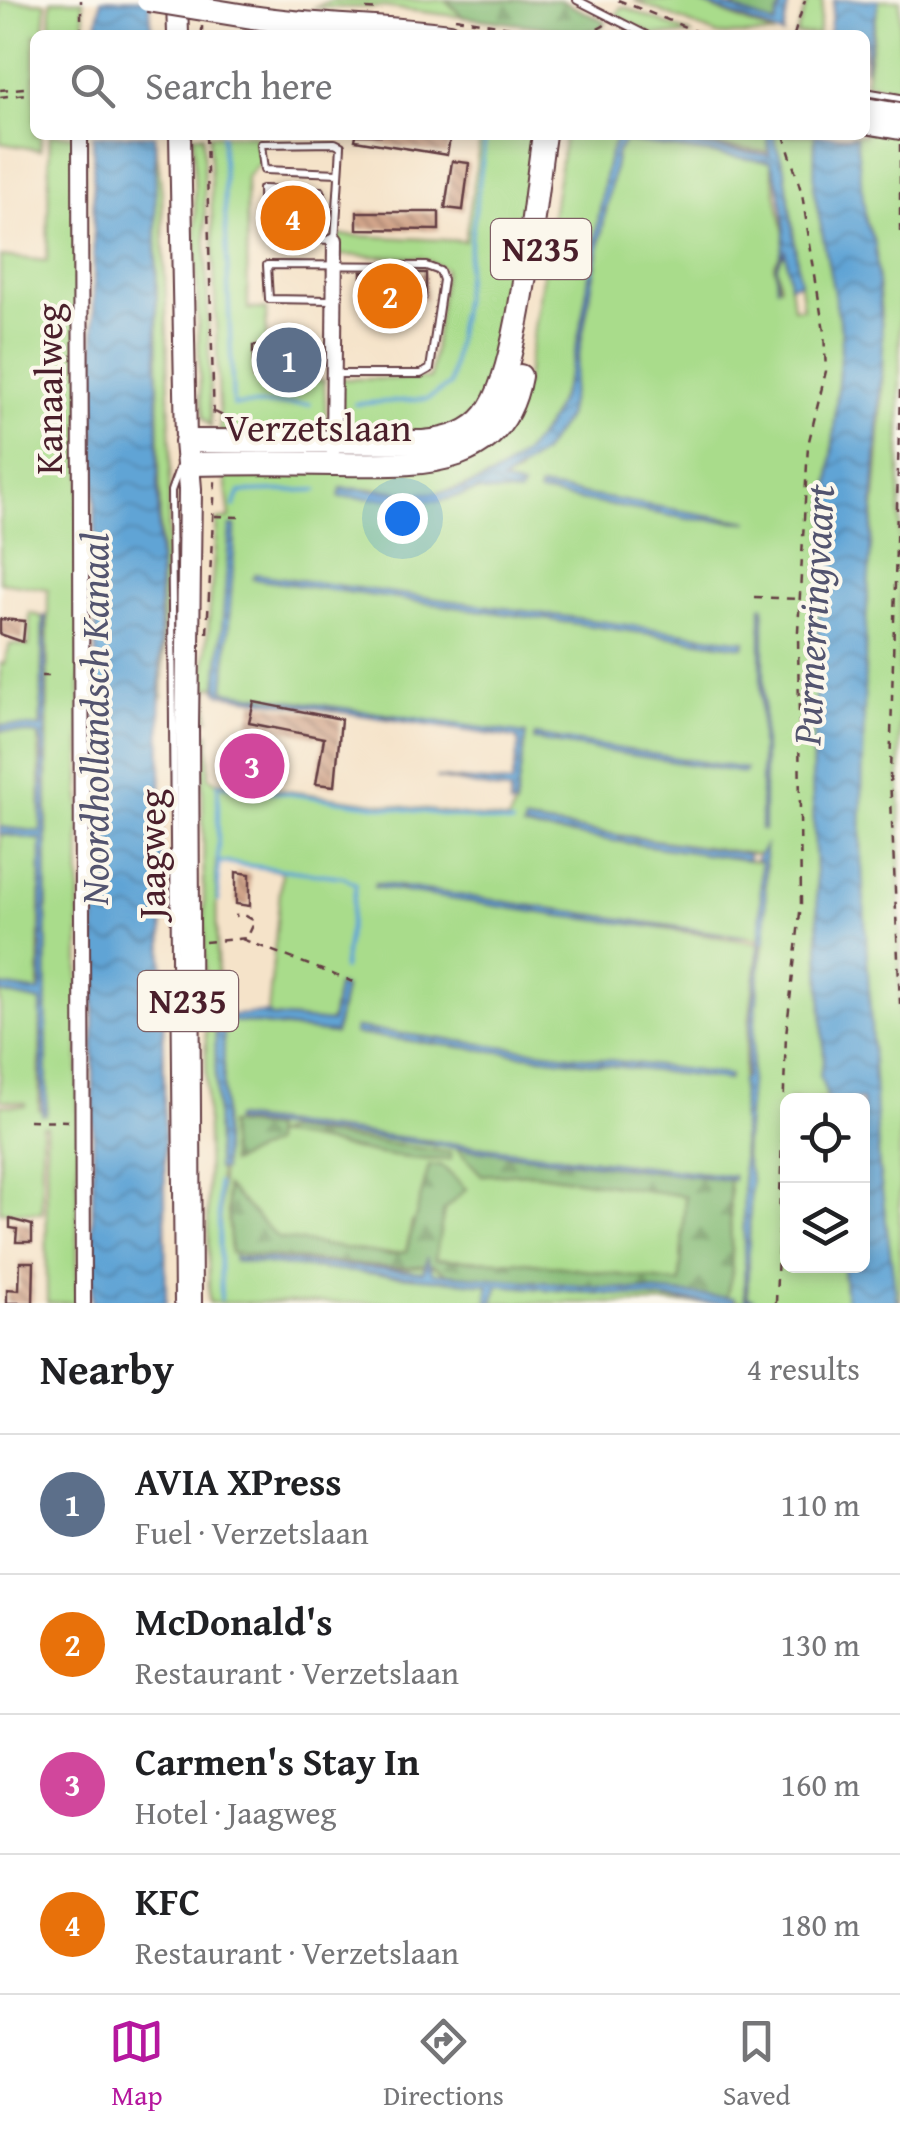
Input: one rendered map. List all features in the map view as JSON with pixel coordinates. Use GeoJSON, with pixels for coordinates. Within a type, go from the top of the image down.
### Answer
{"type":"FeatureCollection","features":[{"type":"Feature","properties":{"kind":"main road"},"geometry":{"type":"LineString","coordinates":[[148,0],[322,30]]}},
{"type":"Feature","properties":{"kind":"main road"},"geometry":{"type":"LineString","coordinates":[[178,0],[178,30]]}},
{"type":"Feature","properties":{"kind":"main road"},"geometry":{"type":"LineString","coordinates":[[343,30],[412,30]]}},
{"type":"Feature","properties":{"kind":"main road"},"geometry":{"type":"LineString","coordinates":[[870,97],[900,101]]}},
{"type":"Feature","properties":{"kind":"main road"},"geometry":{"type":"LineString","coordinates":[[870,109],[900,114]]}},
{"type":"Feature","properties":{"kind":"main road"},"geometry":{"type":"LineString","coordinates":[[870,124],[900,132]]}},
{"type":"Feature","properties":{"kind":"main road","name":"Jaagweg"},"geometry":{"type":"LineString","coordinates":[[180,140],[190,1303]]}},
{"type":"Feature","properties":{"kind":"main road","name":"Verzetslaan"},"geometry":{"type":"LineString","coordinates":[[333,453],[440,441],[475,426],[488,413],[504,385],[543,140]]}},
{"type":"Feature","properties":{"kind":"main road","name":"Verzetslaan"},"geometry":{"type":"LineString","coordinates":[[184,459],[215,452],[333,453],[438,462],[480,444],[500,424],[518,385],[557,140]]}},
{"type":"Feature","properties":{"kind":"street","name":"Kanaalweg"},"geometry":{"type":"LineString","coordinates":[[80,140],[83,1303]]}},
{"type":"Feature","properties":{"kind":"street","name":"Verzetslaan"},"geometry":{"type":"LineString","coordinates":[[328,240],[332,266],[333,453]]}},
{"type":"Feature","properties":{"kind":"lane"},"geometry":{"type":"LineString","coordinates":[[577,0],[636,30]]}},
{"type":"Feature","properties":{"kind":"lane"},"geometry":{"type":"LineString","coordinates":[[335,142],[342,150],[338,173],[264,170],[260,146],[335,142]]}},
{"type":"Feature","properties":{"kind":"lane","name":"Verzetslaan"},"geometry":{"type":"LineString","coordinates":[[328,240],[338,173]]}},
{"type":"Feature","properties":{"kind":"lane","name":"Verzetslaan"},"geometry":{"type":"LineString","coordinates":[[262,189],[321,191],[328,240],[263,238],[262,189]]}},
{"type":"Feature","properties":{"kind":"lane"},"geometry":{"type":"LineString","coordinates":[[332,300],[269,299],[267,265],[426,266],[440,271],[443,280],[430,369],[420,374],[332,374]]}},
{"type":"Feature","properties":{"kind":"lane","name":"Jaagweg"},"geometry":{"type":"LineString","coordinates":[[178,1303],[171,491],[184,459]]}},
{"type":"Feature","properties":{"kind":"path"},"geometry":{"type":"LineString","coordinates":[[81,0],[81,30]]}},
{"type":"Feature","properties":{"kind":"path"},"geometry":{"type":"LineString","coordinates":[[618,0],[693,30]]}},
{"type":"Feature","properties":{"kind":"path"},"geometry":{"type":"LineString","coordinates":[[796,30],[806,0]]}},
{"type":"Feature","properties":{"kind":"path"},"geometry":{"type":"LineString","coordinates":[[0,90],[30,87]]}},
{"type":"Feature","properties":{"kind":"path"},"geometry":{"type":"LineString","coordinates":[[0,98],[30,95]]}},
{"type":"Feature","properties":{"kind":"path"},"geometry":{"type":"LineString","coordinates":[[900,132],[900,232]]}},
{"type":"Feature","properties":{"kind":"path"},"geometry":{"type":"LineString","coordinates":[[206,140],[215,452],[206,640]]}},
{"type":"Feature","properties":{"kind":"path"},"geometry":{"type":"LineString","coordinates":[[776,1303],[786,1035],[802,904],[800,599],[808,444],[826,372],[802,194],[786,140]]}},
{"type":"Feature","properties":{"kind":"path"},"geometry":{"type":"LineString","coordinates":[[900,390],[890,776],[900,1004]]}},
{"type":"Feature","properties":{"kind":"path"},"geometry":{"type":"LineString","coordinates":[[214,516],[238,517]]}},
{"type":"Feature","properties":{"kind":"path"},"geometry":{"type":"LineString","coordinates":[[754,597],[800,599]]}},
{"type":"Feature","properties":{"kind":"path"},"geometry":{"type":"LineString","coordinates":[[41,676],[49,676]]}},
{"type":"Feature","properties":{"kind":"path"},"geometry":{"type":"LineString","coordinates":[[236,916],[244,915],[255,922],[254,930],[242,939]]}},
{"type":"Feature","properties":{"kind":"path"},"geometry":{"type":"LineString","coordinates":[[204,926],[204,942],[242,939],[354,982]]}},
{"type":"Feature","properties":{"kind":"path"},"geometry":{"type":"LineString","coordinates":[[29,1120],[82,1122]]}},
{"type":"Feature","properties":{"kind":"green space"},"geometry":{"type":"Polygon","coordinates":[[[0,0],[46,3],[44,30],[30,30],[30,140],[41,140],[40,150],[0,143],[0,0]]]}},
{"type":"Feature","properties":{"kind":"green space"},"geometry":{"type":"Polygon","coordinates":[[[51,0],[83,0],[85,30],[50,30],[51,0]]]}},
{"type":"Feature","properties":{"kind":"green space"},"geometry":{"type":"Polygon","coordinates":[[[332,0],[446,0],[463,17],[382,7],[313,8],[332,0]]]}},
{"type":"Feature","properties":{"kind":"green space"},"geometry":{"type":"Polygon","coordinates":[[[446,0],[560,0],[606,22],[599,29],[566,30],[463,17],[446,0]]]}},
{"type":"Feature","properties":{"kind":"green space"},"geometry":{"type":"Polygon","coordinates":[[[634,0],[694,0],[763,30],[705,30],[634,0]]]}},
{"type":"Feature","properties":{"kind":"green space"},"geometry":{"type":"Polygon","coordinates":[[[737,0],[783,0],[776,25],[727,8],[738,6],[737,0]]]}},
{"type":"Feature","properties":{"kind":"green space"},"geometry":{"type":"Polygon","coordinates":[[[808,0],[823,0],[819,30],[798,30],[808,0]]]}},
{"type":"Feature","properties":{"kind":"green space"},"geometry":{"type":"Polygon","coordinates":[[[879,0],[900,0],[900,89],[870,84],[870,53],[879,0]]]}},
{"type":"Feature","properties":{"kind":"green space"},"geometry":{"type":"Polygon","coordinates":[[[625,7],[681,30],[644,30],[616,15],[625,7]]]}},
{"type":"Feature","properties":{"kind":"green space"},"geometry":{"type":"Polygon","coordinates":[[[870,130],[900,134],[900,1303],[891,1271],[875,1131],[862,916],[865,629],[882,374],[877,273],[853,140],[870,140],[870,130]]]}},
{"type":"Feature","properties":{"kind":"green space"},"geometry":{"type":"Polygon","coordinates":[[[50,140],[84,140],[77,1303],[47,1303],[46,1126],[42,1126],[42,1213],[0,1211],[0,1105],[25,1103],[0,1100],[0,993],[41,1002],[39,1109],[46,1114],[48,589],[0,582],[0,256],[47,261],[50,140]]]}},
{"type":"Feature","properties":{"kind":"green space"},"geometry":{"type":"Polygon","coordinates":[[[155,140],[162,194],[171,449],[162,699],[155,140]]]}},
{"type":"Feature","properties":{"kind":"green space"},"geometry":{"type":"Polygon","coordinates":[[[193,140],[203,140],[211,427],[203,417],[193,140]]]}},
{"type":"Feature","properties":{"kind":"green space"},"geometry":{"type":"Polygon","coordinates":[[[209,140],[255,140],[261,161],[246,178],[248,309],[266,309],[267,388],[296,388],[297,381],[324,380],[326,416],[317,432],[220,433],[209,140]]]}},
{"type":"Feature","properties":{"kind":"green space"},"geometry":{"type":"Polygon","coordinates":[[[480,140],[538,140],[493,398],[450,432],[350,434],[341,421],[339,379],[430,379],[445,269],[423,258],[337,255],[338,235],[465,241],[480,140]]]}},
{"type":"Feature","properties":{"kind":"green space"},"geometry":{"type":"Polygon","coordinates":[[[564,140],[616,140],[607,167],[576,349],[549,421],[528,450],[502,471],[453,489],[421,493],[373,489],[346,495],[440,501],[477,491],[521,488],[501,482],[517,474],[567,417],[617,152],[625,141],[770,162],[784,234],[784,247],[774,266],[780,287],[776,265],[786,250],[793,308],[803,308],[785,170],[775,140],[815,140],[814,191],[842,334],[818,627],[812,781],[824,1059],[820,1075],[826,1093],[780,1093],[780,1273],[844,1273],[846,1303],[751,1303],[747,1299],[751,1180],[744,1154],[753,1000],[765,940],[766,863],[761,855],[526,822],[524,828],[761,862],[760,939],[376,883],[374,886],[759,943],[742,1080],[745,1303],[726,1298],[732,1272],[732,1176],[235,1118],[456,1148],[482,1175],[532,1173],[685,1196],[680,1284],[525,1262],[434,1259],[444,1210],[412,1222],[406,1252],[303,1246],[271,1233],[226,1187],[231,1253],[396,1268],[434,1265],[449,1275],[432,1273],[427,1267],[424,1272],[235,1261],[489,1284],[488,1303],[209,1303],[202,735],[209,733],[209,777],[215,781],[508,821],[515,806],[525,734],[224,691],[235,526],[217,687],[208,687],[209,719],[201,716],[217,520],[230,518],[224,470],[409,469],[525,385],[564,140]],[[254,579],[744,647],[745,642],[254,579]],[[216,861],[220,1229],[224,1020],[335,1034],[344,989],[337,986],[331,1022],[271,1017],[268,1013],[282,871],[216,861]],[[356,1028],[355,1034],[727,1080],[729,1076],[356,1028]],[[287,1130],[276,1135],[385,1155],[451,1159],[287,1130]]]}},
{"type":"Feature","properties":{"kind":"green space"},"geometry":{"type":"Polygon","coordinates":[[[667,140],[768,140],[770,152],[667,140]]]}},
{"type":"Feature","properties":{"kind":"green space"},"geometry":{"type":"Polygon","coordinates":[[[30,613],[43,617],[40,730],[0,725],[0,664],[4,664],[10,644],[29,646],[30,613]]]}},
{"type":"Feature","properties":{"kind":"green space"},"geometry":{"type":"Polygon","coordinates":[[[0,730],[39,735],[41,832],[0,827],[0,730]]]}},
{"type":"Feature","properties":{"kind":"green space"},"geometry":{"type":"Polygon","coordinates":[[[0,834],[41,840],[39,992],[0,986],[0,834]]]}},
{"type":"Feature","properties":{"kind":"green space"},"geometry":{"type":"Polygon","coordinates":[[[228,1124],[272,1128],[272,1144],[230,1163],[228,1124]]]}},
{"type":"Feature","properties":{"kind":"green space"},"geometry":{"type":"Polygon","coordinates":[[[287,1130],[451,1153],[451,1159],[385,1155],[275,1135],[287,1130]]]}},
{"type":"Feature","properties":{"kind":"green space"},"geometry":{"type":"Polygon","coordinates":[[[456,1148],[729,1180],[732,1272],[726,1298],[449,1275],[433,1265],[396,1268],[231,1253],[226,1186],[278,1238],[389,1255],[406,1252],[429,1166],[441,1165],[466,1189],[444,1210],[435,1259],[525,1262],[680,1283],[685,1196],[532,1173],[482,1175],[456,1148]]]}},
{"type":"Feature","properties":{"kind":"green space"},"geometry":{"type":"Polygon","coordinates":[[[498,1285],[714,1303],[493,1303],[498,1285]]]}},
{"type":"Feature","properties":{"kind":"water"},"geometry":{"type":"Polygon","coordinates":[[[101,0],[149,0],[152,30],[97,30],[101,0]]]}},
{"type":"Feature","properties":{"kind":"water"},"geometry":{"type":"Polygon","coordinates":[[[694,0],[712,0],[775,25],[783,0],[789,0],[784,30],[770,30],[694,0]]]}},
{"type":"Feature","properties":{"kind":"water"},"geometry":{"type":"Polygon","coordinates":[[[834,0],[879,0],[870,45],[870,30],[830,30],[834,0]]]}},
{"type":"Feature","properties":{"kind":"water"},"geometry":{"type":"Polygon","coordinates":[[[93,140],[155,140],[166,1303],[92,1303],[96,685],[93,140]]]}},
{"type":"Feature","properties":{"kind":"water"},"geometry":{"type":"Polygon","coordinates":[[[616,140],[662,140],[769,155],[768,140],[775,140],[785,170],[800,283],[790,285],[785,251],[778,262],[784,241],[784,217],[770,162],[625,141],[617,152],[567,417],[542,453],[502,482],[522,488],[519,494],[477,491],[440,501],[339,497],[341,488],[412,493],[455,490],[496,474],[527,451],[549,421],[576,348],[606,171],[616,140]]]}},
{"type":"Feature","properties":{"kind":"water"},"geometry":{"type":"Polygon","coordinates":[[[815,140],[856,140],[866,222],[875,243],[883,347],[866,625],[861,847],[879,1169],[897,1303],[846,1303],[844,1273],[870,1273],[870,1093],[826,1093],[820,1075],[824,1058],[812,781],[818,627],[842,334],[814,191],[815,140]]]}},
{"type":"Feature","properties":{"kind":"water"},"geometry":{"type":"Polygon","coordinates":[[[540,487],[749,522],[689,519],[538,493],[540,487]]]}},
{"type":"Feature","properties":{"kind":"water"},"geometry":{"type":"Polygon","coordinates":[[[230,526],[235,526],[235,541],[224,691],[526,734],[515,806],[510,806],[510,792],[436,778],[512,784],[519,743],[515,738],[221,694],[217,690],[230,526]]]}},
{"type":"Feature","properties":{"kind":"water"},"geometry":{"type":"Polygon","coordinates":[[[255,574],[745,641],[744,647],[253,579],[255,574]]]}},
{"type":"Feature","properties":{"kind":"water"},"geometry":{"type":"Polygon","coordinates":[[[764,606],[764,830],[761,830],[764,606]]]}},
{"type":"Feature","properties":{"kind":"water"},"geometry":{"type":"Polygon","coordinates":[[[46,616],[47,1096],[46,1114],[42,1115],[41,1002],[0,993],[0,986],[39,992],[41,986],[41,840],[0,834],[0,827],[41,832],[42,744],[39,735],[0,730],[0,725],[41,728],[46,616]]]}},
{"type":"Feature","properties":{"kind":"water"},"geometry":{"type":"Polygon","coordinates":[[[535,735],[746,769],[745,773],[534,740],[535,735]]]}},
{"type":"Feature","properties":{"kind":"water"},"geometry":{"type":"Polygon","coordinates":[[[525,822],[748,854],[748,860],[523,828],[525,822]]]}},
{"type":"Feature","properties":{"kind":"water"},"geometry":{"type":"Polygon","coordinates":[[[765,846],[766,940],[762,944],[744,1154],[751,1180],[747,1298],[752,1299],[745,1303],[741,1080],[745,1077],[760,939],[761,863],[756,859],[765,846]]]}},
{"type":"Feature","properties":{"kind":"water"},"geometry":{"type":"Polygon","coordinates":[[[375,883],[746,937],[560,916],[374,887],[375,883]]]}},
{"type":"Feature","properties":{"kind":"water"},"geometry":{"type":"Polygon","coordinates":[[[337,986],[344,988],[335,1034],[224,1020],[223,1170],[217,1169],[215,1016],[268,1013],[272,1017],[331,1022],[337,986]]]}},
{"type":"Feature","properties":{"kind":"water"},"geometry":{"type":"Polygon","coordinates":[[[355,1028],[729,1075],[728,1080],[354,1034],[355,1028]]]}},
{"type":"Feature","properties":{"kind":"water"},"geometry":{"type":"Polygon","coordinates":[[[234,1118],[733,1176],[733,1180],[233,1122],[234,1118]]]}},
{"type":"Feature","properties":{"kind":"water"},"geometry":{"type":"Polygon","coordinates":[[[234,1257],[423,1272],[427,1259],[433,1273],[734,1298],[734,1303],[498,1285],[493,1303],[488,1303],[488,1284],[234,1261],[234,1257]]]}},
{"type":"Feature","properties":{"kind":"building"},"geometry":{"type":"Polygon","coordinates":[[[355,140],[450,140],[447,155],[355,140]]]}},
{"type":"Feature","properties":{"kind":"building"},"geometry":{"type":"Polygon","coordinates":[[[452,161],[469,163],[463,210],[445,208],[452,161]]]}},
{"type":"Feature","properties":{"kind":"building"},"geometry":{"type":"Polygon","coordinates":[[[269,196],[312,198],[312,222],[270,222],[269,196]]]}},
{"type":"Feature","properties":{"kind":"building"},"geometry":{"type":"Polygon","coordinates":[[[357,212],[439,212],[439,230],[357,229],[357,212]]]}},
{"type":"Feature","properties":{"kind":"building"},"geometry":{"type":"Polygon","coordinates":[[[361,272],[426,273],[426,299],[361,299],[361,272]]]}},
{"type":"Feature","properties":{"kind":"building"},"geometry":{"type":"Polygon","coordinates":[[[253,346],[297,346],[297,378],[253,378],[253,346]]]}},
{"type":"Feature","properties":{"kind":"building"},"geometry":{"type":"Polygon","coordinates":[[[0,619],[25,621],[23,642],[0,634],[0,619]]]}},
{"type":"Feature","properties":{"kind":"building"},"geometry":{"type":"Polygon","coordinates":[[[254,702],[341,719],[335,786],[316,784],[324,738],[249,723],[254,702]]]}},
{"type":"Feature","properties":{"kind":"building"},"geometry":{"type":"Polygon","coordinates":[[[245,747],[280,752],[278,763],[259,760],[257,776],[241,774],[245,747]]]}},
{"type":"Feature","properties":{"kind":"building"},"geometry":{"type":"Polygon","coordinates":[[[236,872],[250,874],[250,906],[236,904],[236,872]]]}},
{"type":"Feature","properties":{"kind":"building"},"geometry":{"type":"Polygon","coordinates":[[[10,1219],[32,1225],[32,1242],[16,1242],[17,1229],[10,1228],[10,1219]]]}},
{"type":"Feature","properties":{"kind":"building"},"geometry":{"type":"Polygon","coordinates":[[[20,1262],[34,1262],[33,1303],[7,1303],[7,1289],[19,1290],[20,1262]]]}},
{"type":"Feature","properties":{"kind":"waterway"},"geometry":{"type":"LineString","coordinates":[[222,140],[233,405],[310,404]]}},
{"type":"Feature","properties":{"kind":"waterway"},"geometry":{"type":"LineString","coordinates":[[355,404],[427,399],[450,385],[485,140]]}},
{"type":"Feature","properties":{"kind":"waterway"},"geometry":{"type":"LineString","coordinates":[[234,506],[240,492],[317,490]]}},
{"type":"Feature","properties":{"kind":"waterway"},"geometry":{"type":"LineString","coordinates":[[218,901],[218,784],[512,824]]}},
{"type":"Feature","properties":{"kind":"waterway"},"geometry":{"type":"LineString","coordinates":[[219,862],[344,877],[356,884],[343,969]]}},
{"type":"Feature","properties":{"kind":"waterway"},"geometry":{"type":"LineString","coordinates":[[218,1183],[221,1299]]}},
{"type":"Feature","properties":{"kind":"place","name":"KFC"},"geometry":{"type":"Point","coordinates":[293,218]}},
{"type":"Feature","properties":{"kind":"place","name":"McDonald's"},"geometry":{"type":"Point","coordinates":[390,296]}},
{"type":"Feature","properties":{"kind":"place","name":"AVIA XPress"},"geometry":{"type":"Point","coordinates":[289,360]}},
{"type":"Feature","properties":{"kind":"place","name":"Carmen's Stay In"},"geometry":{"type":"Point","coordinates":[252,766]}},
{"type":"Feature","properties":{"kind":"water label","name":"Purmerringvaart"},"geometry":{"type":"Point","coordinates":[813,615]}},
{"type":"Feature","properties":{"kind":"water label","name":"Noordhollandsch Kanaal"},"geometry":{"type":"Point","coordinates":[94,719]}}]}
